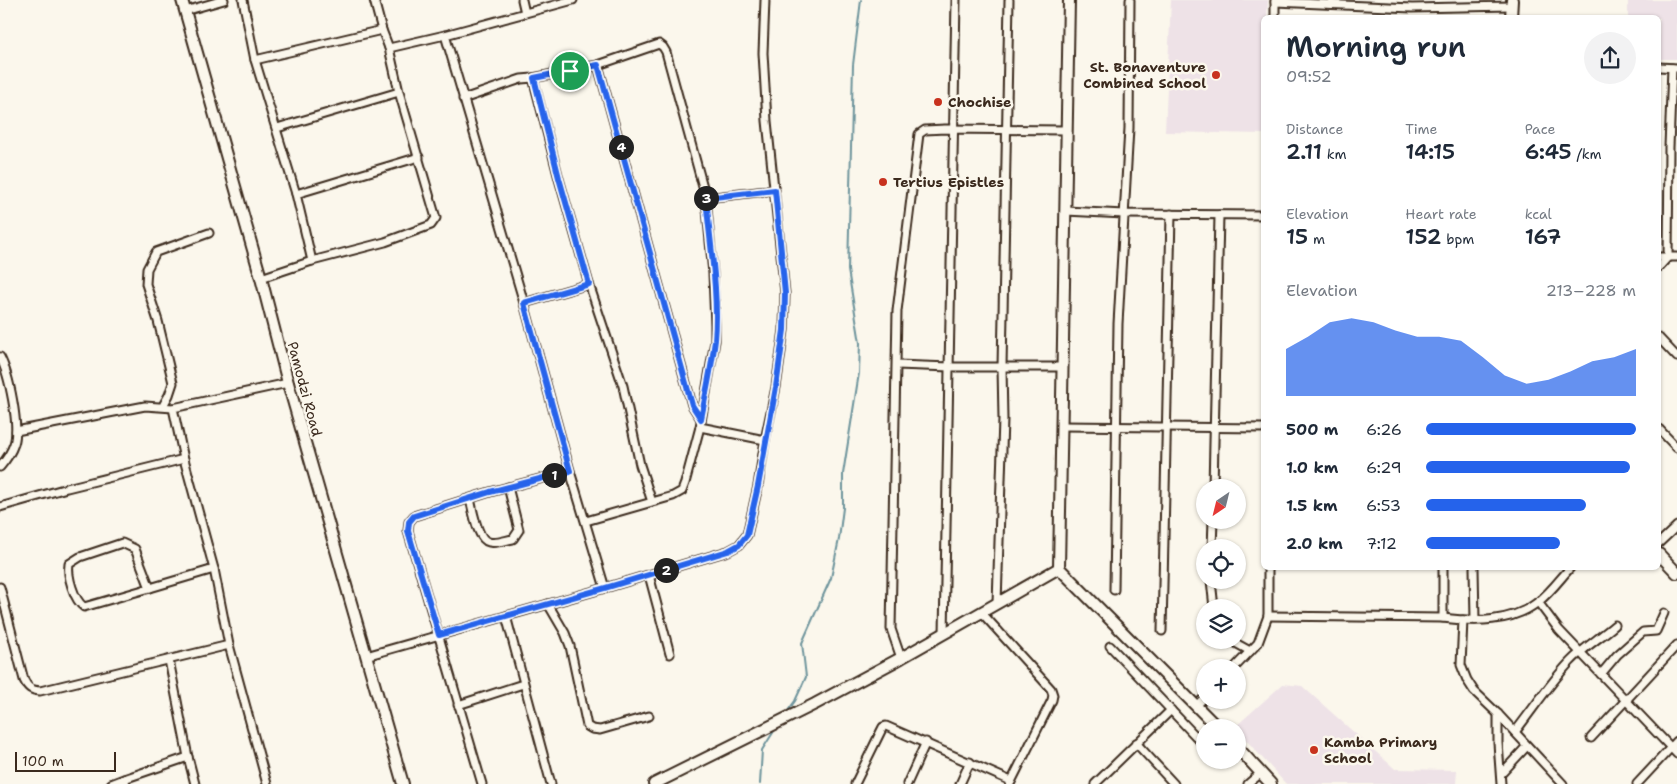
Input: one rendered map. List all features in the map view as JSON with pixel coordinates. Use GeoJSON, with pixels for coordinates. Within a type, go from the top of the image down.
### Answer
{"type":"FeatureCollection","features":[{"type":"Feature","properties":{"kind":"street","name":"Pamodzi Road"},"geometry":{"type":"LineString","coordinates":[[182,0],[261,278],[288,383],[403,784]]}},
{"type":"Feature","properties":{"kind":"street"},"geometry":{"type":"LineString","coordinates":[[185,11],[224,0]]}},
{"type":"Feature","properties":{"kind":"street"},"geometry":{"type":"LineString","coordinates":[[242,0],[255,60],[296,194],[312,261]]}},
{"type":"Feature","properties":{"kind":"street"},"geometry":{"type":"LineString","coordinates":[[261,278],[312,261],[385,242],[431,225],[436,218],[374,0]]}},
{"type":"Feature","properties":{"kind":"street"},"geometry":{"type":"LineString","coordinates":[[522,0],[525,13]]}},
{"type":"Feature","properties":{"kind":"street"},"geometry":{"type":"LineString","coordinates":[[389,48],[445,35],[573,0]]}},
{"type":"Feature","properties":{"kind":"street"},"geometry":{"type":"LineString","coordinates":[[366,656],[728,551],[739,545],[747,535],[776,387],[784,330],[785,293],[767,121],[763,53],[765,0]]}},
{"type":"Feature","properties":{"kind":"street"},"geometry":{"type":"LineString","coordinates":[[944,634],[950,367],[952,129],[956,0]]}},
{"type":"Feature","properties":{"kind":"street"},"geometry":{"type":"LineString","coordinates":[[997,603],[1003,419],[1002,368],[1009,0]]}},
{"type":"Feature","properties":{"kind":"street"},"geometry":{"type":"LineString","coordinates":[[1069,0],[1059,568],[1196,704]]}},
{"type":"Feature","properties":{"kind":"street"},"geometry":{"type":"LineString","coordinates":[[1114,590],[1118,324],[1129,128],[1130,0]]}},
{"type":"Feature","properties":{"kind":"street"},"geometry":{"type":"LineString","coordinates":[[1275,15],[1275,1],[1412,8],[1512,3]]}},
{"type":"Feature","properties":{"kind":"street"},"geometry":{"type":"LineString","coordinates":[[255,60],[382,30]]}},
{"type":"Feature","properties":{"kind":"street"},"geometry":{"type":"LineString","coordinates":[[445,35],[605,588]]}},
{"type":"Feature","properties":{"kind":"street"},"geometry":{"type":"LineString","coordinates":[[464,99],[521,79],[598,65],[658,44],[666,52],[706,198],[713,274],[715,340],[701,423],[682,491],[673,496],[586,521]]}},
{"type":"Feature","properties":{"kind":"street"},"geometry":{"type":"LineString","coordinates":[[598,65],[692,405],[701,423],[765,440]]}},
{"type":"Feature","properties":{"kind":"street"},"geometry":{"type":"LineString","coordinates":[[1661,67],[1674,68],[1669,147],[1668,257],[1661,265]]}},
{"type":"Feature","properties":{"kind":"street"},"geometry":{"type":"LineString","coordinates":[[534,78],[559,178],[589,284],[622,386],[640,465],[652,502]]}},
{"type":"Feature","properties":{"kind":"street"},"geometry":{"type":"LineString","coordinates":[[277,128],[399,92]]}},
{"type":"Feature","properties":{"kind":"street"},"geometry":{"type":"LineString","coordinates":[[901,658],[891,628],[897,311],[919,134],[925,130],[952,129],[1068,130]]}},
{"type":"Feature","properties":{"kind":"street"},"geometry":{"type":"LineString","coordinates":[[296,194],[419,157]]}},
{"type":"Feature","properties":{"kind":"street"},"geometry":{"type":"LineString","coordinates":[[706,198],[775,190]]}},
{"type":"Feature","properties":{"kind":"street"},"geometry":{"type":"LineString","coordinates":[[1066,211],[1124,214],[1261,214]]}},
{"type":"Feature","properties":{"kind":"street"},"geometry":{"type":"LineString","coordinates":[[1162,631],[1171,214]]}},
{"type":"Feature","properties":{"kind":"street"},"geometry":{"type":"LineString","coordinates":[[1213,479],[1220,215]]}},
{"type":"Feature","properties":{"kind":"street"},"geometry":{"type":"LineString","coordinates":[[164,404],[173,383],[158,320],[146,284],[147,269],[156,252],[209,233]]}},
{"type":"Feature","properties":{"kind":"street"},"geometry":{"type":"LineString","coordinates":[[1661,256],[1677,257]]}},
{"type":"Feature","properties":{"kind":"street"},"geometry":{"type":"LineString","coordinates":[[524,303],[589,284]]}},
{"type":"Feature","properties":{"kind":"street"},"geometry":{"type":"LineString","coordinates":[[1661,340],[1677,357]]}},
{"type":"Feature","properties":{"kind":"street"},"geometry":{"type":"LineString","coordinates":[[0,357],[11,391],[16,431],[15,443],[10,454],[1,465]]}},
{"type":"Feature","properties":{"kind":"street"},"geometry":{"type":"LineString","coordinates":[[897,365],[1002,368],[1062,367]]}},
{"type":"Feature","properties":{"kind":"street"},"geometry":{"type":"LineString","coordinates":[[16,431],[145,406],[173,408],[288,383]]}},
{"type":"Feature","properties":{"kind":"street"},"geometry":{"type":"LineString","coordinates":[[173,408],[184,459],[214,569],[229,645],[267,784]]}},
{"type":"Feature","properties":{"kind":"street"},"geometry":{"type":"LineString","coordinates":[[1062,426],[1261,428]]}},
{"type":"Feature","properties":{"kind":"street"},"geometry":{"type":"LineString","coordinates":[[1661,431],[1677,448]]}},
{"type":"Feature","properties":{"kind":"street"},"geometry":{"type":"LineString","coordinates":[[0,507],[184,459]]}},
{"type":"Feature","properties":{"kind":"street"},"geometry":{"type":"LineString","coordinates":[[482,784],[408,531],[409,522],[414,516],[508,487],[570,471]]}},
{"type":"Feature","properties":{"kind":"street"},"geometry":{"type":"LineString","coordinates":[[470,499],[479,533],[484,540],[492,543],[513,538],[519,530],[508,487]]}},
{"type":"Feature","properties":{"kind":"street"},"geometry":{"type":"LineString","coordinates":[[1661,541],[1677,526]]}},
{"type":"Feature","properties":{"kind":"street"},"geometry":{"type":"LineString","coordinates":[[150,588],[135,549],[122,543],[80,557],[69,564],[68,572],[78,602],[84,606],[150,588],[214,569]]}},
{"type":"Feature","properties":{"kind":"street"},"geometry":{"type":"LineString","coordinates":[[1661,556],[1677,572]]}},
{"type":"Feature","properties":{"kind":"street"},"geometry":{"type":"LineString","coordinates":[[654,784],[901,658],[1059,568]]}},
{"type":"Feature","properties":{"kind":"street"},"geometry":{"type":"LineString","coordinates":[[1243,659],[1258,643],[1268,616],[1268,570]]}},
{"type":"Feature","properties":{"kind":"street"},"geometry":{"type":"LineString","coordinates":[[1443,570],[1443,618]]}},
{"type":"Feature","properties":{"kind":"street"},"geometry":{"type":"LineString","coordinates":[[1474,570],[1475,620]]}},
{"type":"Feature","properties":{"kind":"street"},"geometry":{"type":"LineString","coordinates":[[1268,616],[1475,620],[1516,614],[1538,602],[1568,570]]}},
{"type":"Feature","properties":{"kind":"street"},"geometry":{"type":"LineString","coordinates":[[649,575],[670,654]]}},
{"type":"Feature","properties":{"kind":"street"},"geometry":{"type":"LineString","coordinates":[[0,587],[24,680],[27,687],[33,690],[40,691],[229,645]]}},
{"type":"Feature","properties":{"kind":"street"},"geometry":{"type":"LineString","coordinates":[[1538,602],[1559,630],[1677,754]]}},
{"type":"Feature","properties":{"kind":"street"},"geometry":{"type":"LineString","coordinates":[[548,604],[565,633],[570,646],[587,726],[592,730],[600,730],[649,716]]}},
{"type":"Feature","properties":{"kind":"street"},"geometry":{"type":"LineString","coordinates":[[855,784],[883,726],[926,742],[1010,782],[1053,695],[1051,689],[1041,677],[981,612]]}},
{"type":"Feature","properties":{"kind":"street"},"geometry":{"type":"LineString","coordinates":[[1601,674],[1617,655],[1643,632],[1656,631],[1664,613]]}},
{"type":"Feature","properties":{"kind":"street"},"geometry":{"type":"LineString","coordinates":[[506,616],[551,784]]}},
{"type":"Feature","properties":{"kind":"street"},"geometry":{"type":"LineString","coordinates":[[1463,620],[1461,665],[1467,680],[1474,691],[1563,784]]}},
{"type":"Feature","properties":{"kind":"street"},"geometry":{"type":"LineString","coordinates":[[1515,732],[1569,663],[1615,625]]}},
{"type":"Feature","properties":{"kind":"street"},"geometry":{"type":"LineString","coordinates":[[1591,738],[1677,645]]}},
{"type":"Feature","properties":{"kind":"street"},"geometry":{"type":"LineString","coordinates":[[1110,646],[1196,736]]}},
{"type":"Feature","properties":{"kind":"street"},"geometry":{"type":"LineString","coordinates":[[1245,649],[1250,652]]}},
{"type":"Feature","properties":{"kind":"street"},"geometry":{"type":"LineString","coordinates":[[169,660],[188,757],[196,784]]}},
{"type":"Feature","properties":{"kind":"street"},"geometry":{"type":"LineString","coordinates":[[458,705],[523,684]]}},
{"type":"Feature","properties":{"kind":"street"},"geometry":{"type":"LineString","coordinates":[[1201,709],[1210,719]]}},
{"type":"Feature","properties":{"kind":"street"},"geometry":{"type":"LineString","coordinates":[[1099,783],[1136,743],[1171,710]]}},
{"type":"Feature","properties":{"kind":"street"},"geometry":{"type":"LineString","coordinates":[[1498,714],[1501,784]]}},
{"type":"Feature","properties":{"kind":"street"},"geometry":{"type":"LineString","coordinates":[[907,784],[926,742]]}},
{"type":"Feature","properties":{"kind":"street"},"geometry":{"type":"LineString","coordinates":[[1637,784],[1670,747],[1677,742]]}},
{"type":"Feature","properties":{"kind":"street"},"geometry":{"type":"LineString","coordinates":[[1136,743],[1174,784]]}},
{"type":"Feature","properties":{"kind":"street"},"geometry":{"type":"LineString","coordinates":[[1501,774],[1527,746]]}},
{"type":"Feature","properties":{"kind":"street"},"geometry":{"type":"LineString","coordinates":[[111,784],[125,782],[188,757]]}},
{"type":"Feature","properties":{"kind":"street"},"geometry":{"type":"LineString","coordinates":[[1246,757],[1271,784]]}},
{"type":"Feature","properties":{"kind":"street"},"geometry":{"type":"LineString","coordinates":[[960,784],[970,762]]}},
{"type":"Feature","properties":{"kind":"street"},"geometry":{"type":"LineString","coordinates":[[1248,784],[1261,773]]}},
{"type":"Feature","properties":{"kind":"shaded area","name":"St. Bonaventure Combined School"},"geometry":{"type":"Polygon","coordinates":[[[1171,0],[1268,0],[1267,15],[1261,15],[1261,134],[1165,132],[1171,0]]]}},
{"type":"Feature","properties":{"kind":"shaded area"},"geometry":{"type":"Polygon","coordinates":[[[1628,0],[1677,0],[1677,59],[1661,59],[1661,15],[1628,15],[1628,0]]]}},
{"type":"Feature","properties":{"kind":"shaded area","name":"Kamba Primary School"},"geometry":{"type":"Polygon","coordinates":[[[1283,684],[1302,686],[1395,769],[1457,770],[1456,784],[1286,784],[1246,740],[1246,719],[1244,719],[1283,684]]]}},
{"type":"Feature","properties":{"kind":"waterway"},"geometry":{"type":"LineString","coordinates":[[787,712],[795,701],[806,677],[802,643],[831,578],[839,539],[843,508],[843,474],[859,373],[860,343],[848,270],[853,65],[861,0]]}},
{"type":"Feature","properties":{"kind":"waterway"},"geometry":{"type":"LineString","coordinates":[[760,784],[762,750],[776,728]]}},
{"type":"Feature","properties":{"kind":"place","name":"St. Bonaventure Combined School"},"geometry":{"type":"Point","coordinates":[1216,75]}},
{"type":"Feature","properties":{"kind":"place","name":"Chochise"},"geometry":{"type":"Point","coordinates":[938,102]}},
{"type":"Feature","properties":{"kind":"place","name":"Tertius Epistles"},"geometry":{"type":"Point","coordinates":[883,182]}},
{"type":"Feature","properties":{"kind":"place","name":"Kamba Primary School"},"geometry":{"type":"Point","coordinates":[1314,750]}},
{"type":"Feature","properties":{"kind":"route"},"geometry":{"type":"LineString","coordinates":[[598,65],[692,405],[701,419],[715,340],[713,274],[706,198],[775,190],[785,293],[784,330],[776,387],[747,535],[739,545],[728,551],[439,635],[408,531],[409,522],[414,516],[490,492],[570,471],[524,303],[589,284],[559,178],[534,78],[570,71],[598,65]]}}]}
